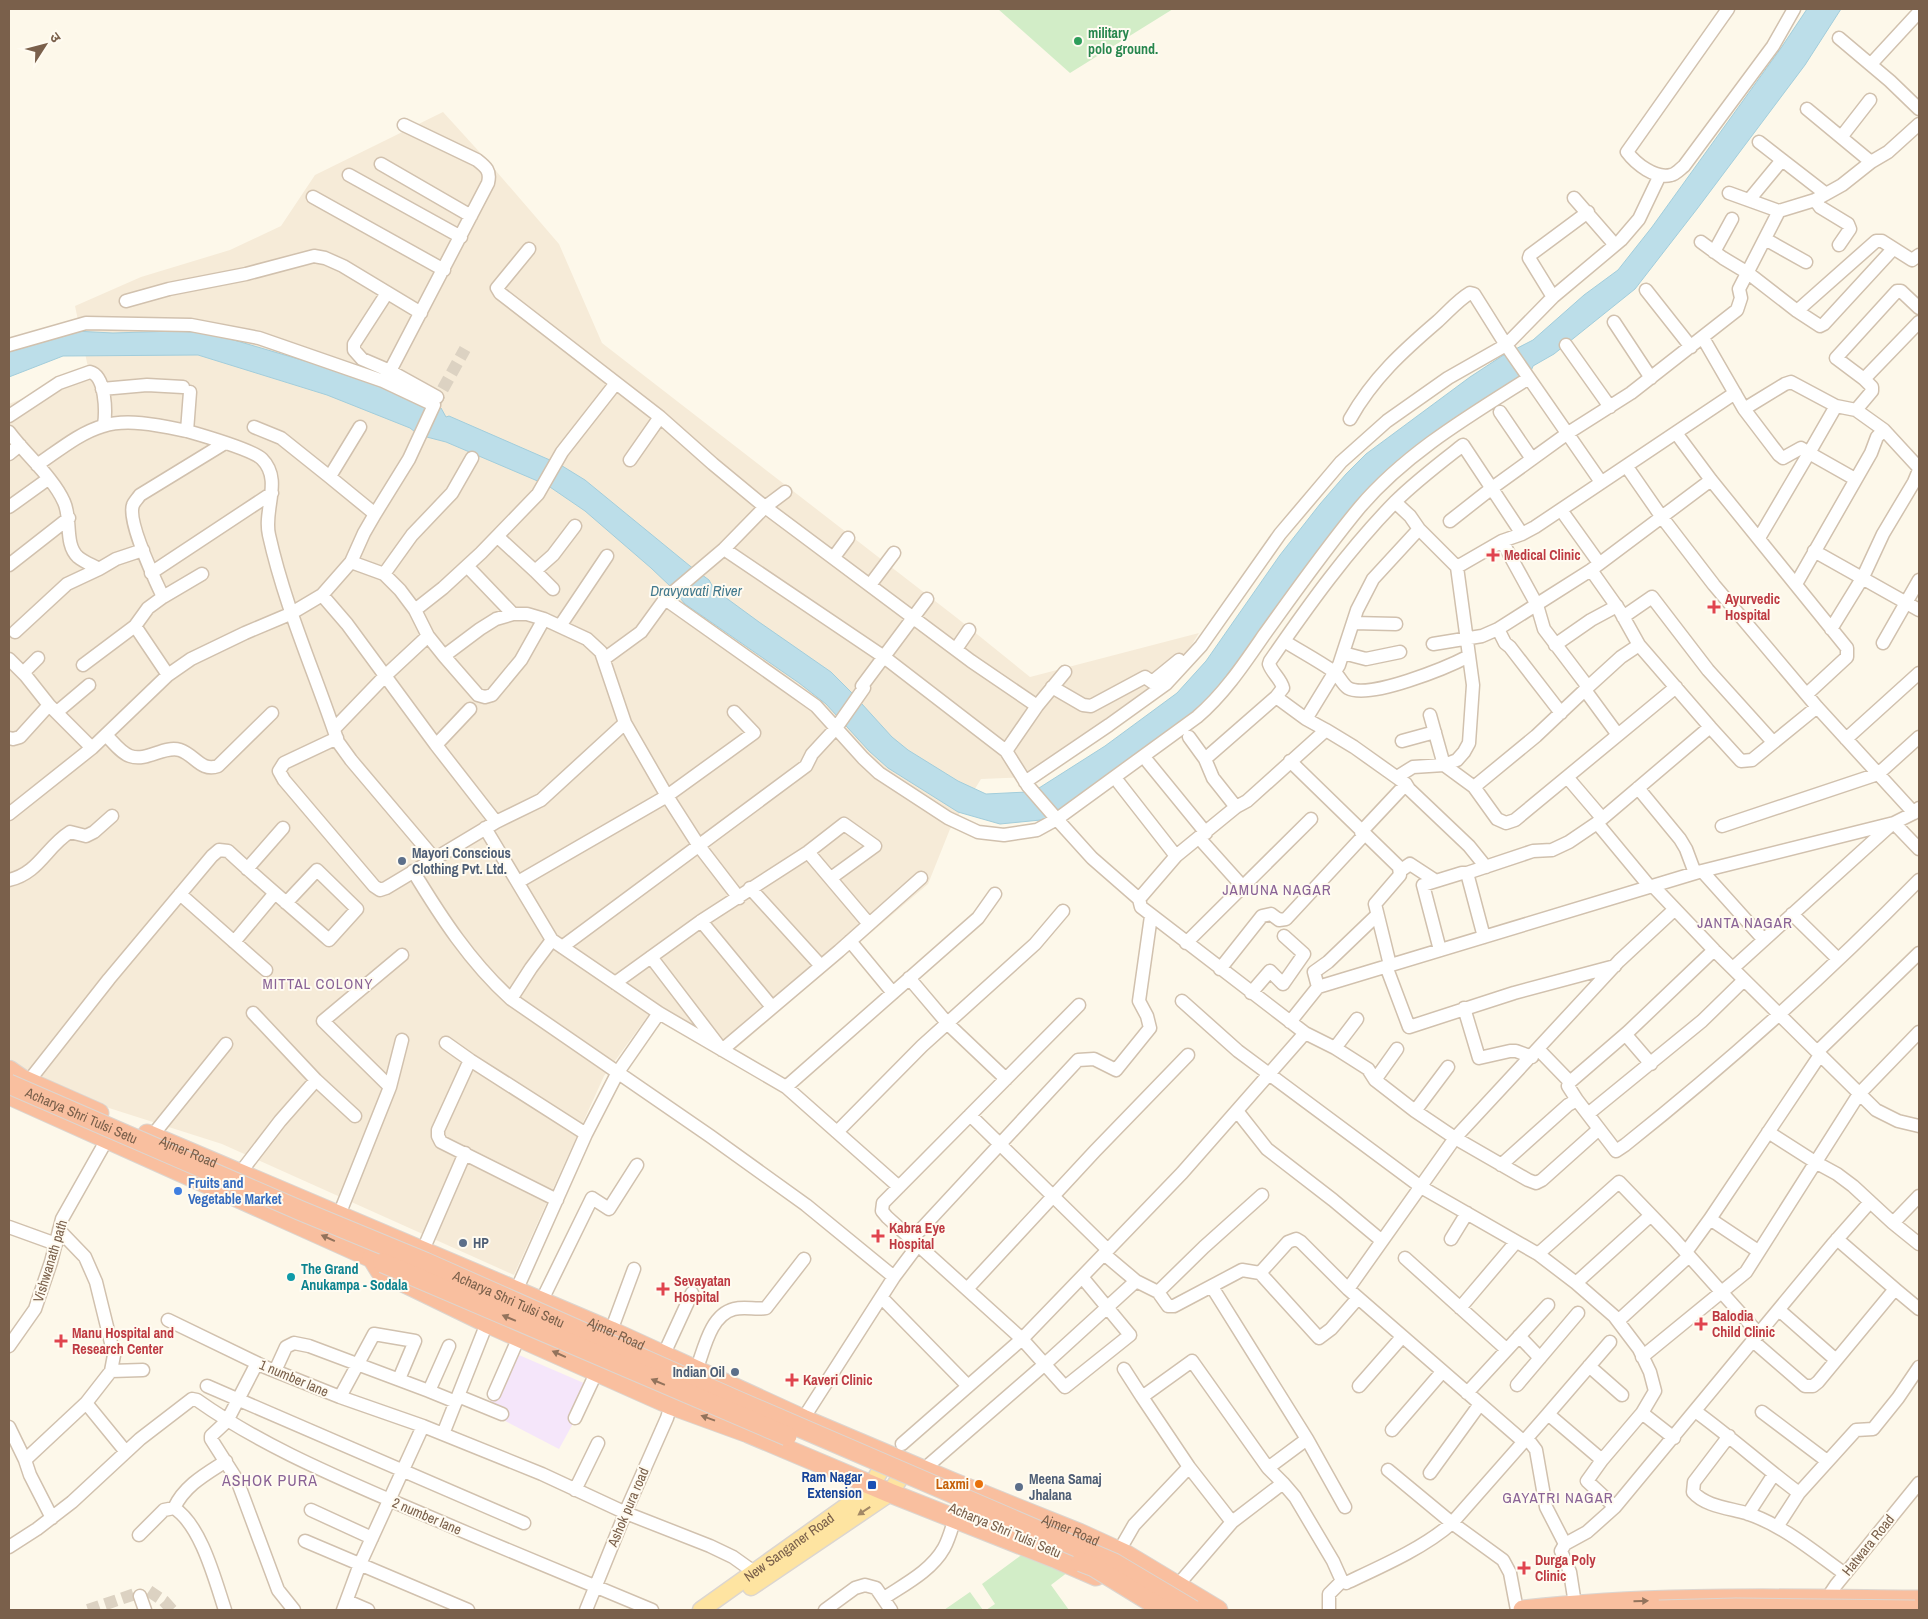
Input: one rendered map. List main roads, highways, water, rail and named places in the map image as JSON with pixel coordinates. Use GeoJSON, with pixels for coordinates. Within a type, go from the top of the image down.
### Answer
{"type":"FeatureCollection","features":[{"type":"Feature","properties":{"kind":"highway","name":"Ajmer Road"},"geometry":{"type":"LineString","coordinates":[[9,1070],[28,1082],[117,1122],[423,1250],[803,1419],[895,1449],[916,1467],[1079,1533],[1119,1552],[1218,1610]]}},
{"type":"Feature","properties":{"kind":"highway","name":"Acharya Shri Tulsi Setu"},"geometry":{"type":"LineString","coordinates":[[9,1084],[168,1154],[434,1266],[736,1400],[1114,1563],[1193,1610]]}},
{"type":"Feature","properties":{"kind":"highway","name":"Ajmer Road"},"geometry":{"type":"LineString","coordinates":[[9,1095],[378,1261],[380,1271],[487,1323],[671,1405],[748,1433],[890,1493],[1057,1559],[1110,1583],[1154,1610]]}},
{"type":"Feature","properties":{"kind":"highway","name":"Acharya Shri Tulsi Setu"},"geometry":{"type":"LineString","coordinates":[[378,1261],[1094,1567],[1164,1610]]}},
{"type":"Feature","properties":{"kind":"highway"},"geometry":{"type":"LineString","coordinates":[[1523,1610],[1575,1604],[1737,1598],[1824,1605],[1919,1600]]}},
{"type":"Feature","properties":{"kind":"highway"},"geometry":{"type":"LineString","coordinates":[[1659,1610],[1736,1608],[1915,1610]]}},
{"type":"Feature","properties":{"kind":"main road","name":"New Sanganer Road"},"geometry":{"type":"LineString","coordinates":[[700,1610],[865,1493],[895,1449]]}},
{"type":"Feature","properties":{"kind":"main road","name":"New Sanganer Road"},"geometry":{"type":"LineString","coordinates":[[718,1610],[890,1493],[916,1467]]}},
{"type":"Feature","properties":{"kind":"water","name":"Dravyavati River"},"geometry":{"type":"Polygon","coordinates":[[[1807,9],[1841,9],[1805,65],[1635,289],[1554,354],[1533,366],[1531,371],[1401,460],[1260,632],[1203,706],[1051,819],[1000,824],[958,812],[888,768],[869,751],[826,704],[799,683],[685,604],[651,568],[585,511],[547,485],[446,442],[419,435],[410,428],[327,395],[198,355],[63,356],[9,377],[9,352],[74,331],[210,333],[339,371],[424,404],[441,408],[446,417],[449,416],[559,464],[585,480],[709,580],[714,589],[831,672],[892,737],[908,750],[958,781],[986,794],[1027,792],[1039,788],[1105,746],[1177,693],[1206,661],[1280,555],[1320,504],[1366,454],[1470,377],[1502,356],[1533,340],[1584,295],[1618,270],[1652,227],[1807,9]]]}},
{"type":"Feature","properties":{"kind":"tunnel"},"geometry":{"type":"LineString","coordinates":[[434,405],[465,349]]}},
{"type":"Feature","properties":{"kind":"tunnel"},"geometry":{"type":"LineString","coordinates":[[149,1591],[164,1601],[172,1610]]}},
{"type":"Feature","properties":{"kind":"tunnel"},"geometry":{"type":"LineString","coordinates":[[88,1610],[135,1594],[140,1596]]}},
{"type":"Feature","properties":{"kind":"place","name":"military polo ground."},"geometry":{"type":"Point","coordinates":[1078,41]}},
{"type":"Feature","properties":{"kind":"place","name":"Medical Clinic"},"geometry":{"type":"Point","coordinates":[1493,555]}},
{"type":"Feature","properties":{"kind":"place","name":"Ayurvedic Hospital"},"geometry":{"type":"Point","coordinates":[1714,607]}},
{"type":"Feature","properties":{"kind":"place","name":"Mayori Conscious Clothing Pvt. Ltd."},"geometry":{"type":"Point","coordinates":[402,861]}},
{"type":"Feature","properties":{"kind":"place","name":"Fruits and Vegetable Market"},"geometry":{"type":"Point","coordinates":[178,1191]}},
{"type":"Feature","properties":{"kind":"place","name":"Kabra Eye Hospital"},"geometry":{"type":"Point","coordinates":[878,1236]}},
{"type":"Feature","properties":{"kind":"place","name":"HP"},"geometry":{"type":"Point","coordinates":[463,1243]}},
{"type":"Feature","properties":{"kind":"place","name":"The Grand Anukampa - Sodala"},"geometry":{"type":"Point","coordinates":[291,1277]}},
{"type":"Feature","properties":{"kind":"place","name":"Sevayatan Hospital"},"geometry":{"type":"Point","coordinates":[663,1289]}},
{"type":"Feature","properties":{"kind":"place","name":"Balodia Child Clinic"},"geometry":{"type":"Point","coordinates":[1701,1324]}},
{"type":"Feature","properties":{"kind":"place","name":"Manu Hospital and Research Center"},"geometry":{"type":"Point","coordinates":[61,1341]}},
{"type":"Feature","properties":{"kind":"place","name":"Indian Oil"},"geometry":{"type":"Point","coordinates":[735,1372]}},
{"type":"Feature","properties":{"kind":"place","name":"Kaveri Clinic"},"geometry":{"type":"Point","coordinates":[792,1380]}},
{"type":"Feature","properties":{"kind":"place","name":"Laxmi"},"geometry":{"type":"Point","coordinates":[979,1484]}},
{"type":"Feature","properties":{"kind":"place","name":"Ram Nagar Extension"},"geometry":{"type":"Point","coordinates":[872,1485]}},
{"type":"Feature","properties":{"kind":"place","name":"Meena Samaj Jhalana"},"geometry":{"type":"Point","coordinates":[1019,1487]}},
{"type":"Feature","properties":{"kind":"place","name":"Durga Poly Clinic"},"geometry":{"type":"Point","coordinates":[1524,1568]}},
{"type":"Feature","properties":{"kind":"district","name":"JAMUNA NAGAR"},"geometry":{"type":"Point","coordinates":[1277,890]}},
{"type":"Feature","properties":{"kind":"district","name":"JANTA NAGAR"},"geometry":{"type":"Point","coordinates":[1745,923]}},
{"type":"Feature","properties":{"kind":"district","name":"MITTAL COLONY"},"geometry":{"type":"Point","coordinates":[318,984]}},
{"type":"Feature","properties":{"kind":"district","name":"ASHOK PURA"},"geometry":{"type":"Point","coordinates":[270,1480]}},
{"type":"Feature","properties":{"kind":"district","name":"GAYATRI NAGAR"},"geometry":{"type":"Point","coordinates":[1558,1498]}}]}
